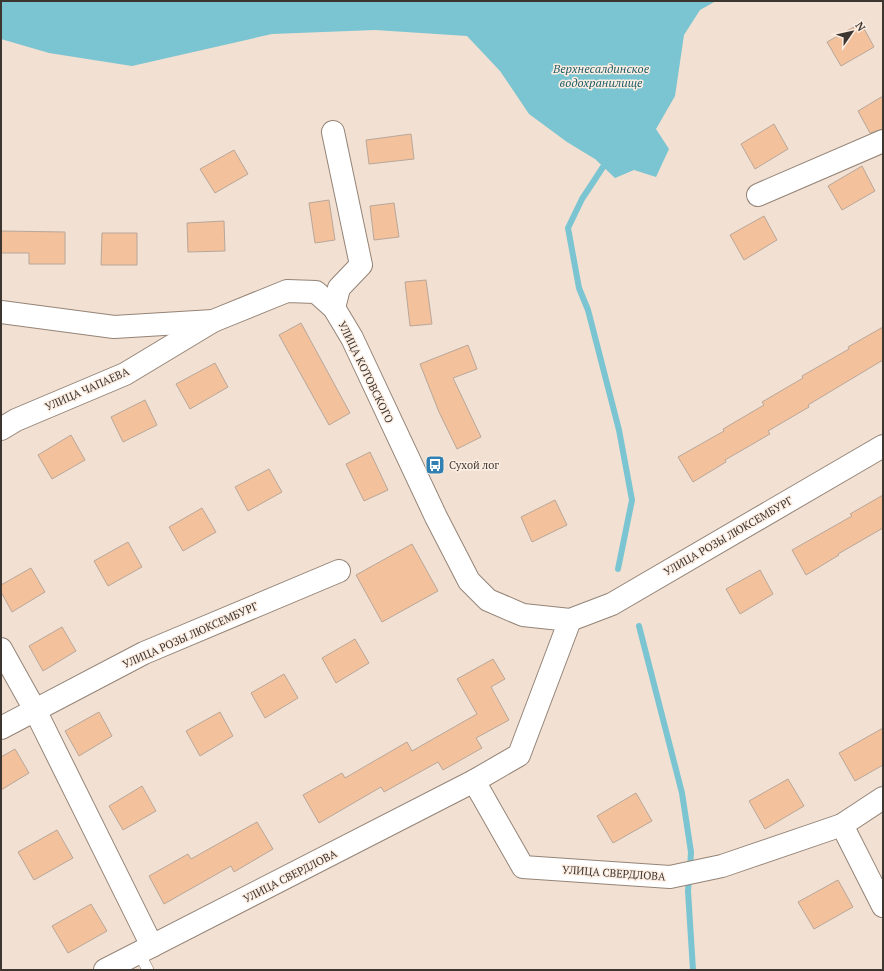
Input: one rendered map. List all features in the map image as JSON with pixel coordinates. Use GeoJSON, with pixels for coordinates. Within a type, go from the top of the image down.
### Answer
{"type":"FeatureCollection","features":[{"type":"Feature","properties":{"kind":"street"},"geometry":{"type":"LineString","coordinates":[[333,132],[361,265],[339,288],[334,308]]}},
{"type":"Feature","properties":{"kind":"street"},"geometry":{"type":"LineString","coordinates":[[758,195],[883,141]]}},
{"type":"Feature","properties":{"kind":"street","name":"УЛИЦА КОТОВСКОГО"},"geometry":{"type":"LineString","coordinates":[[1,312],[114,327],[213,321],[287,291],[316,292],[334,308],[352,338],[436,517],[469,581],[488,600],[523,615],[570,620]]}},
{"type":"Feature","properties":{"kind":"street","name":"УЛИЦА ЧАПАЕВА"},"geometry":{"type":"LineString","coordinates":[[1,429],[16,420],[126,374],[213,321]]}},
{"type":"Feature","properties":{"kind":"street","name":"УЛИЦА РОЗЫ ЛЮКСЕМБУРГ"},"geometry":{"type":"LineString","coordinates":[[570,620],[612,604],[883,446]]}},
{"type":"Feature","properties":{"kind":"street","name":"УЛИЦА РОЗЫ ЛЮКСЕМБУРГ"},"geometry":{"type":"LineString","coordinates":[[1,728],[144,653],[339,571]]}},
{"type":"Feature","properties":{"kind":"street","name":"УЛИЦА СВЕРДЛОВА"},"geometry":{"type":"LineString","coordinates":[[105,970],[147,956],[519,756],[570,620]]}},
{"type":"Feature","properties":{"kind":"street"},"geometry":{"type":"LineString","coordinates":[[1,648],[35,710],[147,956]]}},
{"type":"Feature","properties":{"kind":"street","name":"УЛИЦА СВЕРДЛОВА"},"geometry":{"type":"LineString","coordinates":[[474,781],[523,867],[670,877],[722,866],[842,825],[883,798]]}},
{"type":"Feature","properties":{"kind":"street"},"geometry":{"type":"LineString","coordinates":[[842,825],[883,906]]}},
{"type":"Feature","properties":{"kind":"water","name":"Верхнесалдинское водохранилище"},"geometry":{"type":"Polygon","coordinates":[[[1,1],[716,1],[700,10],[684,35],[675,96],[656,129],[669,149],[656,177],[634,170],[615,178],[595,159],[567,142],[529,114],[500,71],[467,36],[375,30],[272,34],[132,66],[49,53],[1,39],[1,1]]]}},
{"type":"Feature","properties":{"kind":"building"},"geometry":{"type":"Polygon","coordinates":[[[861,23],[874,47],[841,66],[827,42],[861,23]]]}},
{"type":"Feature","properties":{"kind":"building"},"geometry":{"type":"Polygon","coordinates":[[[883,96],[883,129],[870,133],[858,111],[883,96]]]}},
{"type":"Feature","properties":{"kind":"building"},"geometry":{"type":"Polygon","coordinates":[[[774,124],[788,149],[755,169],[741,144],[774,124]]]}},
{"type":"Feature","properties":{"kind":"building"},"geometry":{"type":"Polygon","coordinates":[[[411,134],[414,159],[369,164],[366,140],[411,134]]]}},
{"type":"Feature","properties":{"kind":"building"},"geometry":{"type":"Polygon","coordinates":[[[234,150],[248,174],[215,193],[200,169],[234,150]]]}},
{"type":"Feature","properties":{"kind":"building"},"geometry":{"type":"Polygon","coordinates":[[[862,166],[875,191],[842,210],[828,186],[862,166]]]}},
{"type":"Feature","properties":{"kind":"building"},"geometry":{"type":"Polygon","coordinates":[[[329,200],[335,240],[315,243],[309,203],[329,200]]]}},
{"type":"Feature","properties":{"kind":"building"},"geometry":{"type":"Polygon","coordinates":[[[394,203],[399,237],[374,240],[370,206],[394,203]]]}},
{"type":"Feature","properties":{"kind":"building"},"geometry":{"type":"Polygon","coordinates":[[[764,216],[777,240],[744,260],[730,235],[764,216]]]}},
{"type":"Feature","properties":{"kind":"building"},"geometry":{"type":"Polygon","coordinates":[[[224,221],[225,251],[188,252],[187,223],[224,221]]]}},
{"type":"Feature","properties":{"kind":"building"},"geometry":{"type":"Polygon","coordinates":[[[1,231],[65,232],[65,264],[29,264],[29,253],[1,253],[1,231]]]}},
{"type":"Feature","properties":{"kind":"building"},"geometry":{"type":"Polygon","coordinates":[[[102,233],[137,233],[137,265],[101,265],[102,233]]]}},
{"type":"Feature","properties":{"kind":"building"},"geometry":{"type":"Polygon","coordinates":[[[426,280],[432,324],[410,326],[405,282],[426,280]]]}},
{"type":"Feature","properties":{"kind":"building"},"geometry":{"type":"Polygon","coordinates":[[[301,323],[350,413],[329,425],[279,335],[301,323]]]}},
{"type":"Feature","properties":{"kind":"building"},"geometry":{"type":"Polygon","coordinates":[[[883,327],[883,360],[808,405],[809,407],[768,431],[770,434],[725,460],[726,462],[693,482],[678,457],[724,431],[723,429],[764,405],[762,402],[803,378],[802,376],[849,349],[848,347],[883,327]]]}},
{"type":"Feature","properties":{"kind":"building"},"geometry":{"type":"Polygon","coordinates":[[[468,345],[477,369],[453,378],[481,437],[457,449],[439,412],[420,364],[468,345]]]}},
{"type":"Feature","properties":{"kind":"building"},"geometry":{"type":"Polygon","coordinates":[[[215,363],[228,387],[190,409],[176,384],[215,363]]]}},
{"type":"Feature","properties":{"kind":"building"},"geometry":{"type":"Polygon","coordinates":[[[145,400],[157,425],[123,442],[111,417],[145,400]]]}},
{"type":"Feature","properties":{"kind":"building"},"geometry":{"type":"Polygon","coordinates":[[[71,435],[85,460],[52,479],[38,455],[71,435]]]}},
{"type":"Feature","properties":{"kind":"building"},"geometry":{"type":"Polygon","coordinates":[[[370,452],[388,490],[364,501],[346,464],[370,452]]]}},
{"type":"Feature","properties":{"kind":"building"},"geometry":{"type":"Polygon","coordinates":[[[269,469],[282,492],[248,511],[235,487],[269,469]]]}},
{"type":"Feature","properties":{"kind":"building"},"geometry":{"type":"Polygon","coordinates":[[[883,495],[883,528],[838,554],[839,555],[806,575],[792,550],[852,516],[850,514],[883,495]]]}},
{"type":"Feature","properties":{"kind":"building"},"geometry":{"type":"Polygon","coordinates":[[[555,500],[567,525],[532,542],[521,517],[555,500]]]}},
{"type":"Feature","properties":{"kind":"building"},"geometry":{"type":"Polygon","coordinates":[[[202,508],[216,532],[183,551],[169,527],[202,508]]]}},
{"type":"Feature","properties":{"kind":"building"},"geometry":{"type":"Polygon","coordinates":[[[128,542],[142,567],[108,586],[94,561],[128,542]]]}},
{"type":"Feature","properties":{"kind":"building"},"geometry":{"type":"Polygon","coordinates":[[[412,544],[438,591],[382,622],[356,575],[412,544]]]}},
{"type":"Feature","properties":{"kind":"building"},"geometry":{"type":"Polygon","coordinates":[[[31,568],[45,592],[12,612],[1,592],[1,585],[31,568]]]}},
{"type":"Feature","properties":{"kind":"building"},"geometry":{"type":"Polygon","coordinates":[[[760,570],[773,594],[740,614],[726,589],[760,570]]]}},
{"type":"Feature","properties":{"kind":"building"},"geometry":{"type":"Polygon","coordinates":[[[62,627],[76,651],[43,671],[29,646],[62,627]]]}},
{"type":"Feature","properties":{"kind":"building"},"geometry":{"type":"Polygon","coordinates":[[[355,639],[369,663],[336,683],[322,658],[355,639]]]}},
{"type":"Feature","properties":{"kind":"building"},"geometry":{"type":"Polygon","coordinates":[[[493,659],[505,679],[491,687],[509,720],[476,738],[482,748],[443,770],[438,762],[384,792],[381,787],[319,823],[303,795],[342,773],[345,778],[407,742],[412,751],[477,714],[457,679],[493,659]]]}},
{"type":"Feature","properties":{"kind":"building"},"geometry":{"type":"Polygon","coordinates":[[[284,674],[298,698],[265,718],[251,693],[284,674]]]}},
{"type":"Feature","properties":{"kind":"building"},"geometry":{"type":"Polygon","coordinates":[[[99,712],[112,736],[79,756],[65,731],[99,712]]]}},
{"type":"Feature","properties":{"kind":"building"},"geometry":{"type":"Polygon","coordinates":[[[220,712],[233,736],[200,756],[186,731],[220,712]]]}},
{"type":"Feature","properties":{"kind":"building"},"geometry":{"type":"Polygon","coordinates":[[[883,728],[883,765],[855,781],[839,753],[883,728]]]}},
{"type":"Feature","properties":{"kind":"building"},"geometry":{"type":"Polygon","coordinates":[[[15,749],[29,773],[1,790],[1,757],[15,749]]]}},
{"type":"Feature","properties":{"kind":"building"},"geometry":{"type":"Polygon","coordinates":[[[788,779],[804,806],[765,829],[749,801],[788,779]]]}},
{"type":"Feature","properties":{"kind":"building"},"geometry":{"type":"Polygon","coordinates":[[[142,786],[156,811],[123,830],[109,806],[142,786]]]}},
{"type":"Feature","properties":{"kind":"building"},"geometry":{"type":"Polygon","coordinates":[[[636,793],[652,821],[613,843],[597,816],[636,793]]]}},
{"type":"Feature","properties":{"kind":"building"},"geometry":{"type":"Polygon","coordinates":[[[257,822],[273,849],[234,872],[231,866],[164,904],[149,876],[188,854],[191,859],[257,822]]]}},
{"type":"Feature","properties":{"kind":"building"},"geometry":{"type":"Polygon","coordinates":[[[57,830],[73,858],[34,880],[18,852],[57,830]]]}},
{"type":"Feature","properties":{"kind":"building"},"geometry":{"type":"Polygon","coordinates":[[[838,880],[853,907],[814,929],[798,902],[838,880]]]}},
{"type":"Feature","properties":{"kind":"building"},"geometry":{"type":"Polygon","coordinates":[[[91,904],[107,931],[68,953],[52,926],[91,904]]]}},
{"type":"Feature","properties":{"kind":"waterway"},"geometry":{"type":"LineString","coordinates":[[603,167],[582,199],[568,228],[579,288],[588,310],[619,430],[632,500],[618,569]]}},
{"type":"Feature","properties":{"kind":"waterway"},"geometry":{"type":"LineString","coordinates":[[639,626],[682,793],[691,852],[690,869]]}},
{"type":"Feature","properties":{"kind":"waterway"},"geometry":{"type":"LineString","coordinates":[[689,878],[688,891],[693,970]]}},
{"type":"Feature","properties":{"kind":"place","name":"Сухой лог"},"geometry":{"type":"Point","coordinates":[435,465]}}]}
